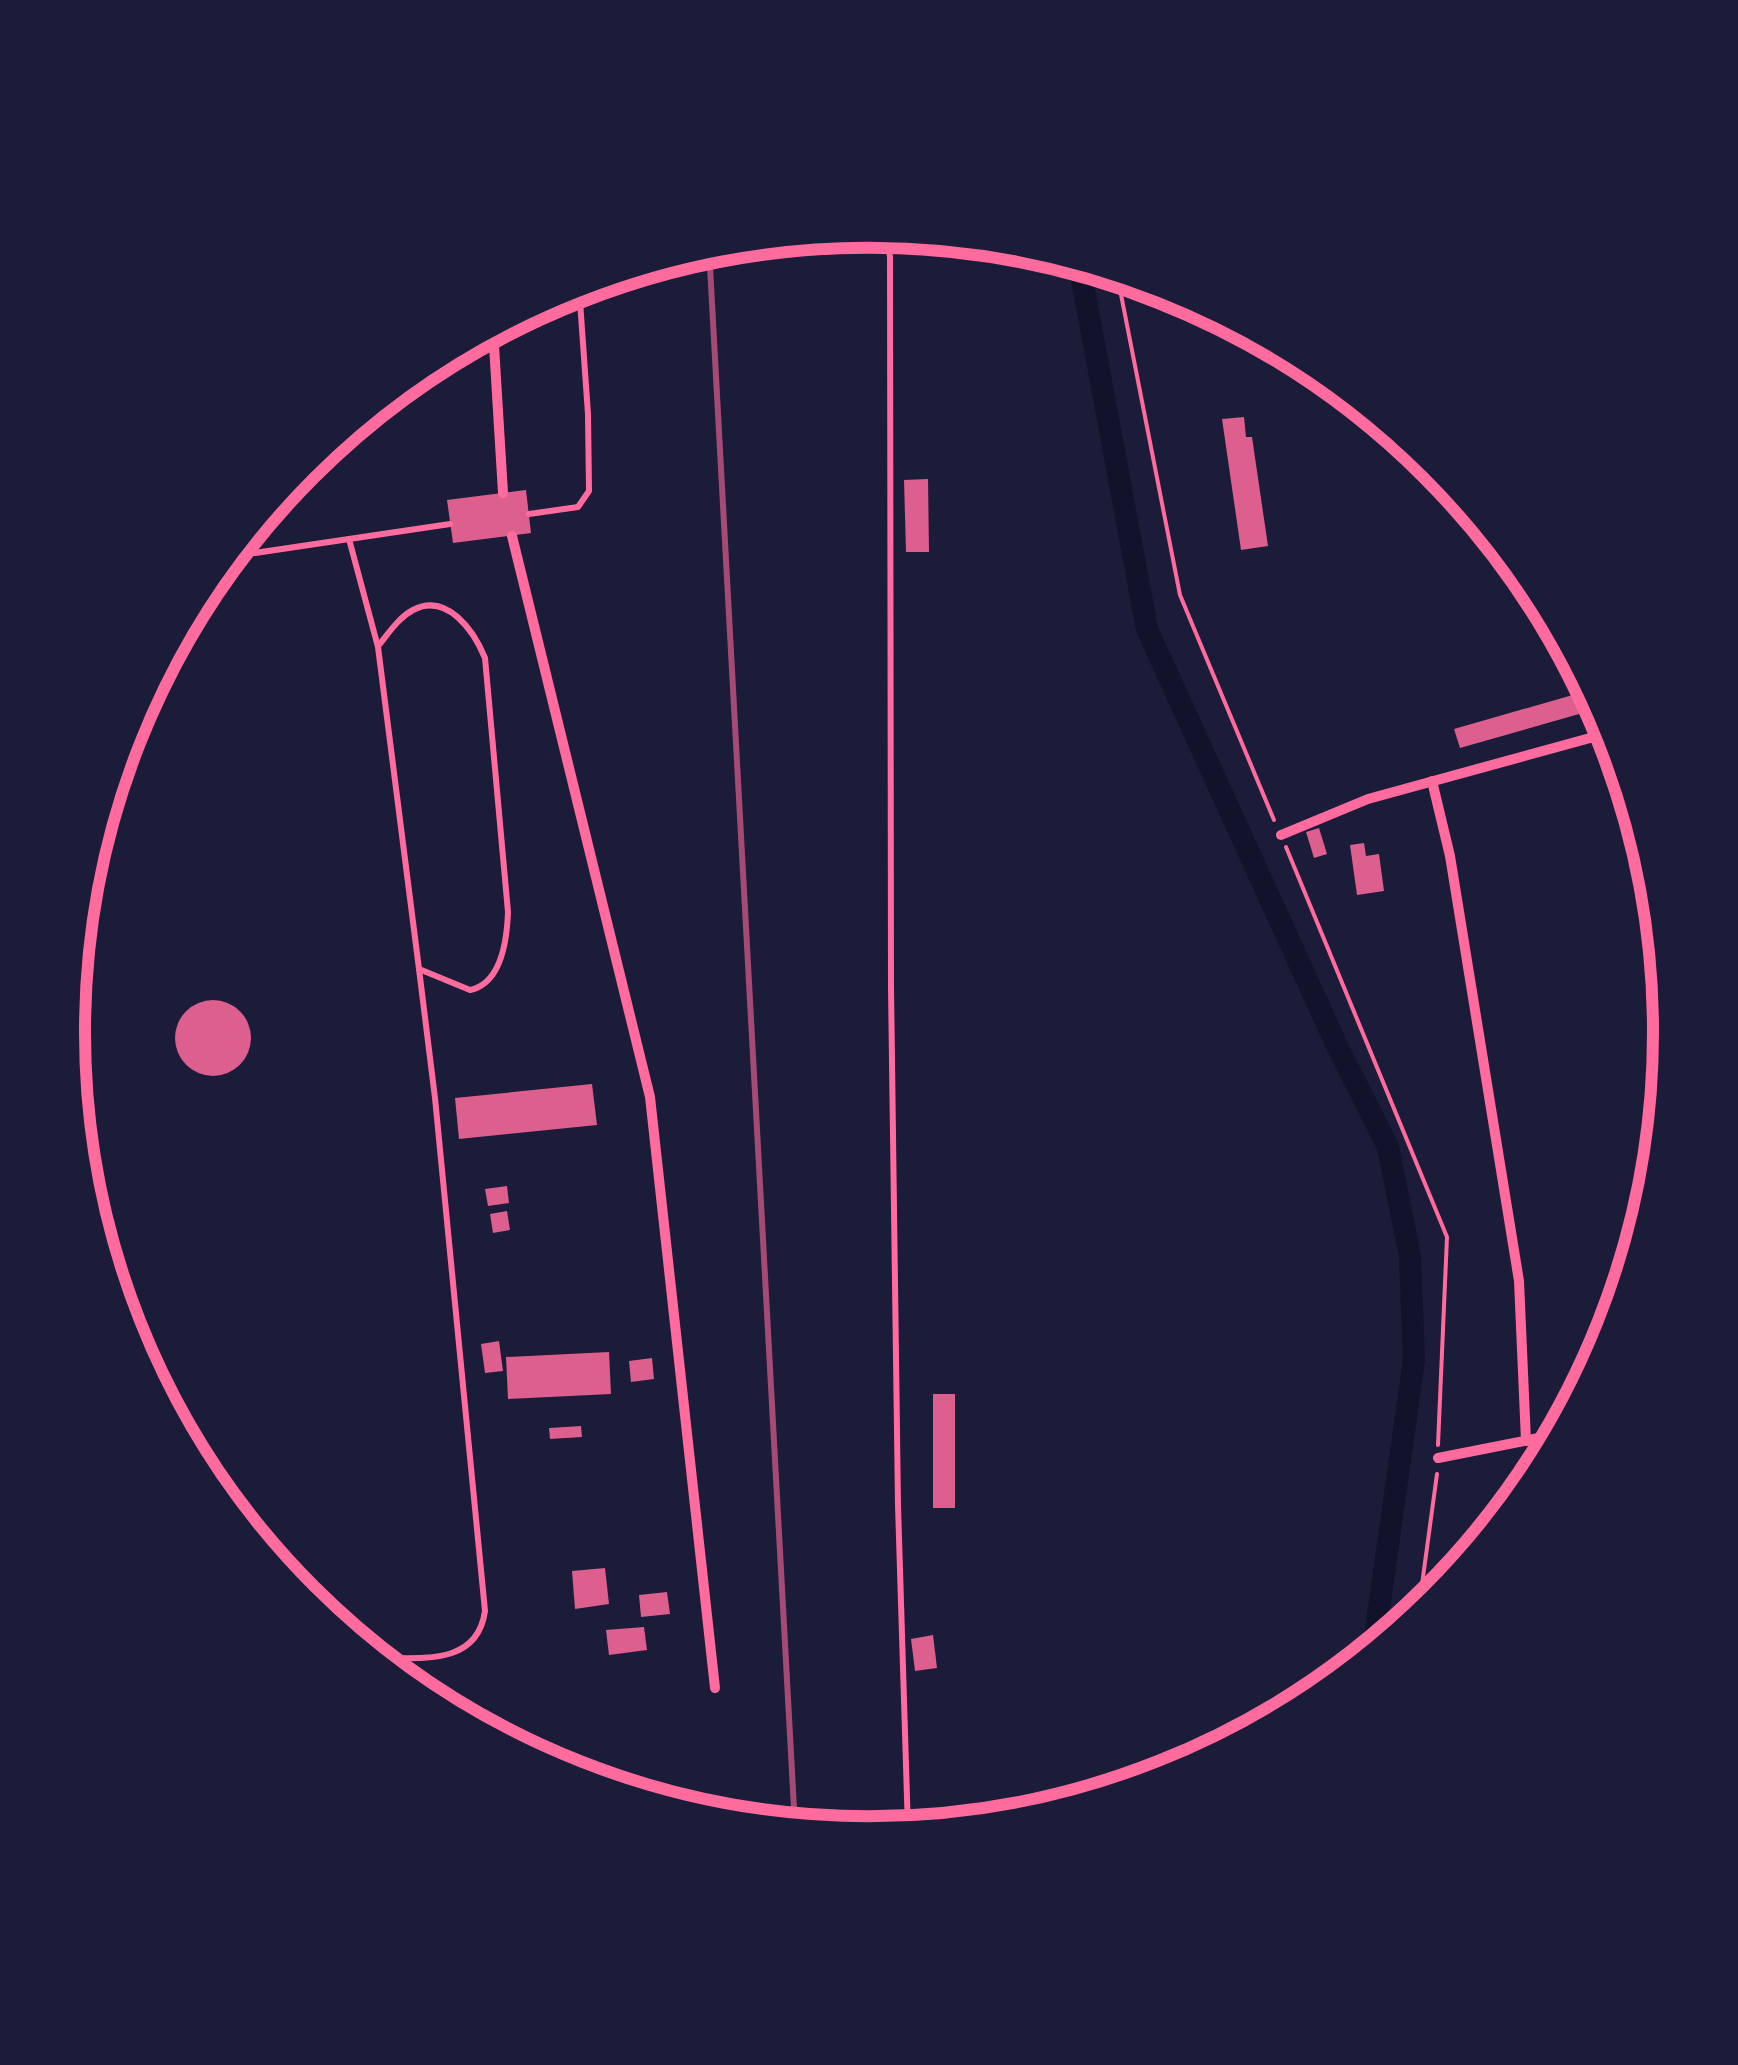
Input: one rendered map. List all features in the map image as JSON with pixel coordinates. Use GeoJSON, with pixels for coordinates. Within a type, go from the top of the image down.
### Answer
{"type":"FeatureCollection","features":[{"type":"Feature","properties":{"kind":"street"},"geometry":{"type":"LineString","coordinates":[[493,345],[503,493]]}},
{"type":"Feature","properties":{"kind":"street"},"geometry":{"type":"LineString","coordinates":[[512,536],[650,1097],[715,1688]]}},
{"type":"Feature","properties":{"kind":"street"},"geometry":{"type":"LineString","coordinates":[[1281,836],[1368,800],[1595,737]]}},
{"type":"Feature","properties":{"kind":"street"},"geometry":{"type":"LineString","coordinates":[[1432,782],[1450,856],[1519,1281],[1526,1441]]}},
{"type":"Feature","properties":{"kind":"street"},"geometry":{"type":"LineString","coordinates":[[1438,1458],[1540,1438]]}},
{"type":"Feature","properties":{"kind":"lane"},"geometry":{"type":"LineString","coordinates":[[889,249],[891,987],[898,1505],[908,1815]]}},
{"type":"Feature","properties":{"kind":"lane"},"geometry":{"type":"LineString","coordinates":[[529,514],[578,507],[589,491],[581,303]]}},
{"type":"Feature","properties":{"kind":"lane"},"geometry":{"type":"LineString","coordinates":[[250,552],[450,524]]}},
{"type":"Feature","properties":{"kind":"lane"},"geometry":{"type":"LineString","coordinates":[[349,539],[378,646],[419,969],[485,1611],[483,1625],[464,1649],[449,1656],[397,1657]]}},
{"type":"Feature","properties":{"kind":"lane"},"geometry":{"type":"LineString","coordinates":[[378,646],[400,618],[417,607],[436,607],[467,623],[485,658],[507,936],[490,978],[476,989],[419,969]]}},
{"type":"Feature","properties":{"kind":"path"},"geometry":{"type":"LineString","coordinates":[[1120,290],[1180,594],[1447,1237],[1438,1458],[1421,1589]]}},
{"type":"Feature","properties":{"kind":"building"},"geometry":{"type":"Polygon","coordinates":[[[1244,417],[1246,437],[1252,437],[1268,546],[1241,550],[1222,419],[1244,417]]]}},
{"type":"Feature","properties":{"kind":"building"},"geometry":{"type":"Polygon","coordinates":[[[928,479],[929,552],[906,552],[904,480],[928,479]]]}},
{"type":"Feature","properties":{"kind":"building"},"geometry":{"type":"Polygon","coordinates":[[[526,490],[531,533],[453,543],[447,500],[526,490]]]}},
{"type":"Feature","properties":{"kind":"building"},"geometry":{"type":"Polygon","coordinates":[[[1576,694],[1584,713],[1460,748],[1454,729],[1576,694]]]}},
{"type":"Feature","properties":{"kind":"building"},"geometry":{"type":"Polygon","coordinates":[[[1319,828],[1327,854],[1314,858],[1306,832],[1319,828]]]}},
{"type":"Feature","properties":{"kind":"building"},"geometry":{"type":"Polygon","coordinates":[[[1364,843],[1366,856],[1379,854],[1384,891],[1357,895],[1350,845],[1364,843]]]}},
{"type":"Feature","properties":{"kind":"building"},"geometry":{"type":"Polygon","coordinates":[[[213,1000],[240,1011],[251,1038],[240,1065],[213,1076],[186,1065],[175,1038],[186,1011],[213,1000]]]}},
{"type":"Feature","properties":{"kind":"building"},"geometry":{"type":"Polygon","coordinates":[[[592,1084],[597,1125],[459,1139],[455,1098],[592,1084]]]}},
{"type":"Feature","properties":{"kind":"building"},"geometry":{"type":"Polygon","coordinates":[[[507,1186],[509,1203],[488,1206],[485,1189],[507,1186]]]}},
{"type":"Feature","properties":{"kind":"building"},"geometry":{"type":"Polygon","coordinates":[[[507,1211],[510,1230],[493,1233],[490,1214],[507,1211]]]}},
{"type":"Feature","properties":{"kind":"building"},"geometry":{"type":"Polygon","coordinates":[[[499,1341],[503,1371],[485,1373],[481,1344],[499,1341]]]}},
{"type":"Feature","properties":{"kind":"building"},"geometry":{"type":"Polygon","coordinates":[[[609,1352],[611,1394],[508,1399],[506,1357],[609,1352]]]}},
{"type":"Feature","properties":{"kind":"building"},"geometry":{"type":"Polygon","coordinates":[[[652,1358],[654,1379],[631,1382],[629,1361],[652,1358]]]}},
{"type":"Feature","properties":{"kind":"building"},"geometry":{"type":"Polygon","coordinates":[[[933,1394],[955,1394],[955,1508],[933,1508],[933,1394]]]}},
{"type":"Feature","properties":{"kind":"building"},"geometry":{"type":"Polygon","coordinates":[[[581,1426],[582,1437],[550,1439],[549,1428],[581,1426]]]}},
{"type":"Feature","properties":{"kind":"building"},"geometry":{"type":"Polygon","coordinates":[[[605,1568],[609,1604],[575,1609],[572,1571],[605,1568]]]}},
{"type":"Feature","properties":{"kind":"building"},"geometry":{"type":"Polygon","coordinates":[[[667,1592],[670,1614],[641,1617],[639,1595],[667,1592]]]}},
{"type":"Feature","properties":{"kind":"building"},"geometry":{"type":"Polygon","coordinates":[[[644,1627],[647,1650],[609,1655],[606,1630],[644,1627]]]}},
{"type":"Feature","properties":{"kind":"building"},"geometry":{"type":"Polygon","coordinates":[[[933,1635],[937,1668],[915,1671],[911,1639],[933,1635]]]}},
{"type":"Feature","properties":{"kind":"waterway"},"geometry":{"type":"LineString","coordinates":[[1082,278],[1147,629],[1338,1048],[1388,1147],[1410,1256],[1414,1360],[1376,1630]]}},
{"type":"Feature","properties":{"kind":"railway"},"geometry":{"type":"LineString","coordinates":[[710,265],[794,1813]]}}]}
